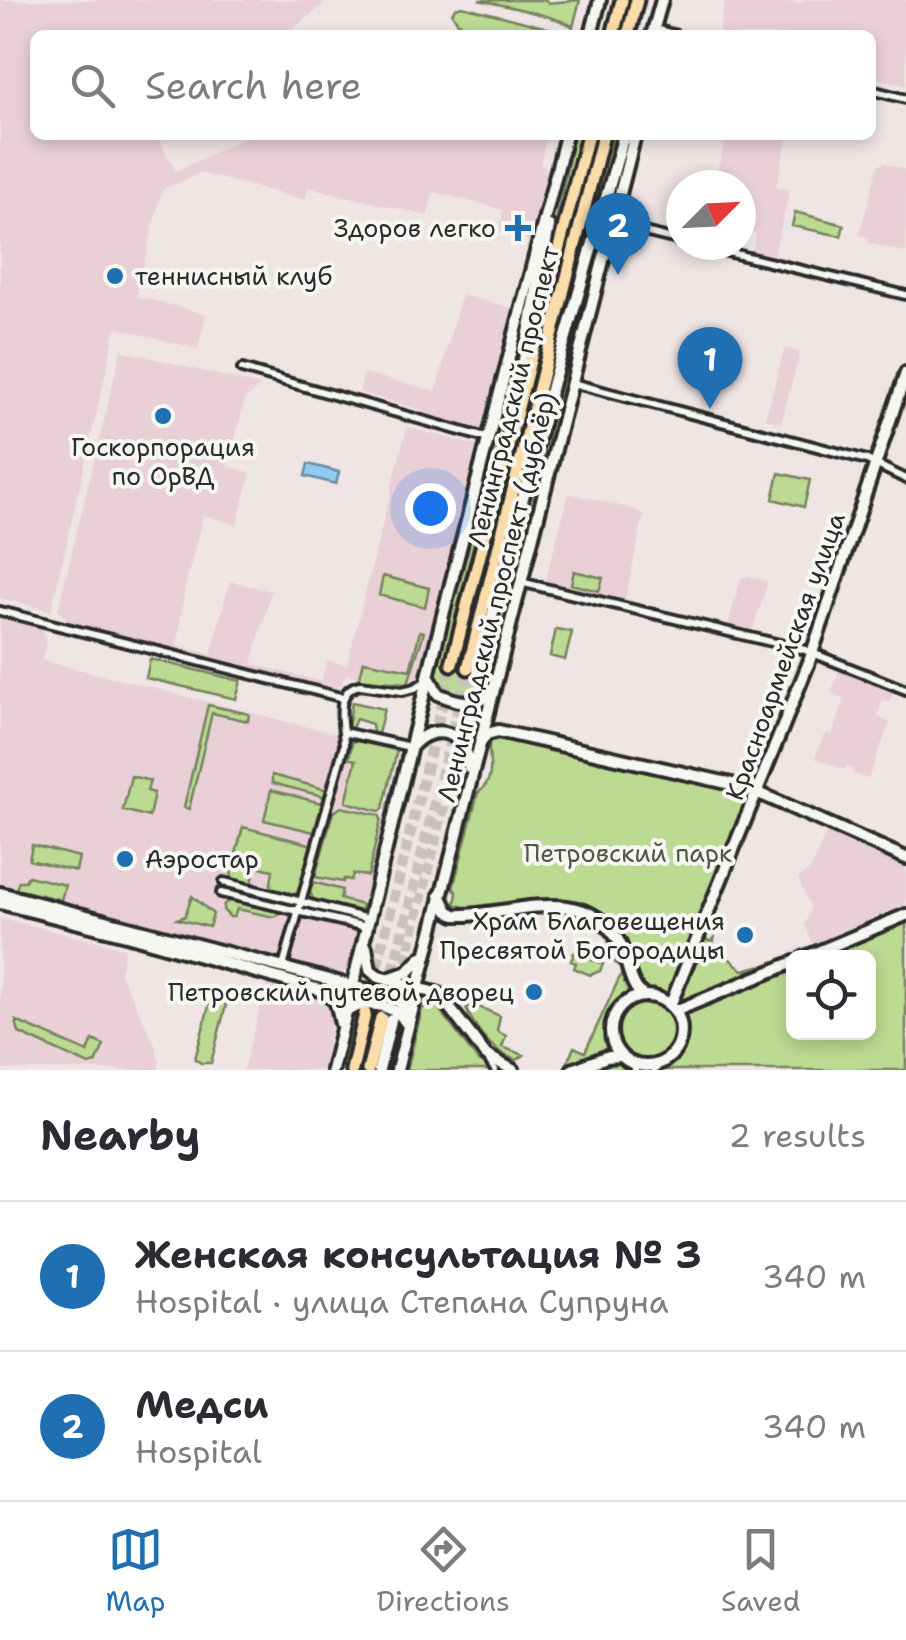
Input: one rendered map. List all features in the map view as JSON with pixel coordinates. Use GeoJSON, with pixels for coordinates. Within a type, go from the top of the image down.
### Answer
{"type":"FeatureCollection","features":[{"type":"Feature","properties":{"kind":"main road"},"geometry":{"type":"LineString","coordinates":[[592,30],[600,0]]}},
{"type":"Feature","properties":{"kind":"main road"},"geometry":{"type":"LineString","coordinates":[[615,30],[622,0]]}},
{"type":"Feature","properties":{"kind":"main road"},"geometry":{"type":"LineString","coordinates":[[630,30],[637,0]]}},
{"type":"Feature","properties":{"kind":"main road"},"geometry":{"type":"LineString","coordinates":[[655,30],[662,0]]}},
{"type":"Feature","properties":{"kind":"main road","name":"Ленинградский проспект (дублёр)"},"geometry":{"type":"LineString","coordinates":[[332,1070],[426,680],[565,140]]}},
{"type":"Feature","properties":{"kind":"main road","name":"Ленинградский проспект"},"geometry":{"type":"LineString","coordinates":[[452,664],[587,140]]}},
{"type":"Feature","properties":{"kind":"main road","name":"Ленинградский проспект"},"geometry":{"type":"LineString","coordinates":[[473,670],[601,140]]}},
{"type":"Feature","properties":{"kind":"main road","name":"Ленинградский проспект (дублёр)"},"geometry":{"type":"LineString","coordinates":[[473,670],[620,140]]}},
{"type":"Feature","properties":{"kind":"main road","name":"Ленинградский проспект (дублёр)"},"geometry":{"type":"LineString","coordinates":[[397,1070],[634,140]]}},
{"type":"Feature","properties":{"kind":"main road"},"geometry":{"type":"LineString","coordinates":[[506,456],[558,166]]}},
{"type":"Feature","properties":{"kind":"main road","name":"Красноармейская улица"},"geometry":{"type":"LineString","coordinates":[[672,1008],[812,653],[906,374]]}},
{"type":"Feature","properties":{"kind":"main road"},"geometry":{"type":"LineString","coordinates":[[430,666],[434,690],[466,703],[481,700],[495,682]]}},
{"type":"Feature","properties":{"kind":"main road"},"geometry":{"type":"LineString","coordinates":[[481,742],[486,734],[498,731],[757,792],[906,858]]}},
{"type":"Feature","properties":{"kind":"main road"},"geometry":{"type":"LineString","coordinates":[[410,748],[433,732],[446,732],[458,738],[468,755],[468,789]]}},
{"type":"Feature","properties":{"kind":"main road"},"geometry":{"type":"LineString","coordinates":[[0,894],[398,999],[405,1010],[407,1028]]}},
{"type":"Feature","properties":{"kind":"main road"},"geometry":{"type":"LineString","coordinates":[[440,895],[455,915],[553,905],[588,915],[616,937],[635,988],[644,996]]}},
{"type":"Feature","properties":{"kind":"main road"},"geometry":{"type":"LineString","coordinates":[[0,903],[324,991],[338,1007],[339,1040]]}},
{"type":"Feature","properties":{"kind":"main road"},"geometry":{"type":"LineString","coordinates":[[823,950],[906,916]]}},
{"type":"Feature","properties":{"kind":"main road"},"geometry":{"type":"LineString","coordinates":[[368,928],[370,970],[385,979],[439,994],[486,1055],[513,1070]]}},
{"type":"Feature","properties":{"kind":"main road"},"geometry":{"type":"LineString","coordinates":[[385,979],[408,972],[426,951]]}},
{"type":"Feature","properties":{"kind":"main road"},"geometry":{"type":"LineString","coordinates":[[672,1008],[786,965]]}},
{"type":"Feature","properties":{"kind":"main road"},"geometry":{"type":"LineString","coordinates":[[644,996],[659,998],[672,1008],[680,1037],[675,1050],[659,1067],[638,1067],[621,1056],[611,1036],[613,1017],[626,1002],[644,996]]}},
{"type":"Feature","properties":{"kind":"main road"},"geometry":{"type":"LineString","coordinates":[[347,1011],[365,1004],[392,1008],[402,1016],[407,1028]]}},
{"type":"Feature","properties":{"kind":"main road"},"geometry":{"type":"LineString","coordinates":[[352,1070],[365,1014]]}},
{"type":"Feature","properties":{"kind":"main road"},"geometry":{"type":"LineString","coordinates":[[368,1070],[386,1019]]}},
{"type":"Feature","properties":{"kind":"main road"},"geometry":{"type":"LineString","coordinates":[[379,1070],[386,1019]]}},
{"type":"Feature","properties":{"kind":"main road"},"geometry":{"type":"LineString","coordinates":[[572,1070],[606,1057],[621,1056]]}},
{"type":"Feature","properties":{"kind":"street"},"geometry":{"type":"LineString","coordinates":[[876,91],[906,99]]}},
{"type":"Feature","properties":{"kind":"street"},"geometry":{"type":"LineString","coordinates":[[612,224],[666,237]]}},
{"type":"Feature","properties":{"kind":"street"},"geometry":{"type":"LineString","coordinates":[[756,259],[906,295]]}},
{"type":"Feature","properties":{"kind":"street"},"geometry":{"type":"LineString","coordinates":[[242,369],[488,439]]}},
{"type":"Feature","properties":{"kind":"street"},"geometry":{"type":"LineString","coordinates":[[571,383],[820,447],[875,464],[906,479]]}},
{"type":"Feature","properties":{"kind":"street"},"geometry":{"type":"LineString","coordinates":[[520,582],[812,653],[906,690]]}},
{"type":"Feature","properties":{"kind":"street"},"geometry":{"type":"LineString","coordinates":[[0,612],[344,698]]}},
{"type":"Feature","properties":{"kind":"street"},"geometry":{"type":"LineString","coordinates":[[283,967],[344,746],[340,721],[344,698],[352,686],[402,691],[426,680]]}},
{"type":"Feature","properties":{"kind":"street"},"geometry":{"type":"LineString","coordinates":[[343,732],[410,748]]}},
{"type":"Feature","properties":{"kind":"street"},"geometry":{"type":"LineString","coordinates":[[224,882],[368,928]]}},
{"type":"Feature","properties":{"kind":"street"},"geometry":{"type":"LineString","coordinates":[[221,893],[300,907]]}},
{"type":"Feature","properties":{"kind":"street"},"geometry":{"type":"LineString","coordinates":[[486,1055],[495,1070]]}},
{"type":"Feature","properties":{"kind":"shaded area"},"geometry":{"type":"Polygon","coordinates":[[[0,0],[329,0],[291,30],[30,30],[30,140],[159,140],[176,171],[241,140],[546,140],[540,164],[547,173],[532,242],[498,233],[503,210],[434,192],[427,216],[309,187],[305,200],[200,173],[162,190],[136,296],[206,314],[198,349],[116,328],[51,611],[0,598],[0,0]]]}},
{"type":"Feature","properties":{"kind":"shaded area"},"geometry":{"type":"Polygon","coordinates":[[[725,0],[906,0],[906,86],[876,77],[876,30],[719,30],[725,0]]]}},
{"type":"Feature","properties":{"kind":"shaded area"},"geometry":{"type":"Polygon","coordinates":[[[726,140],[788,140],[776,186],[790,190],[774,255],[756,251],[756,170],[717,170],[726,140]]]}},
{"type":"Feature","properties":{"kind":"shaded area"},"geometry":{"type":"Polygon","coordinates":[[[884,163],[906,170],[906,253],[868,243],[869,237],[859,235],[878,166],[884,163]]]}},
{"type":"Feature","properties":{"kind":"shaded area"},"geometry":{"type":"Polygon","coordinates":[[[461,295],[514,308],[482,427],[473,430],[434,419],[421,410],[359,392],[364,373],[436,391],[461,295]]]}},
{"type":"Feature","properties":{"kind":"shaded area"},"geometry":{"type":"Polygon","coordinates":[[[785,348],[800,353],[781,423],[765,418],[785,348]]]}},
{"type":"Feature","properties":{"kind":"shaded area"},"geometry":{"type":"Polygon","coordinates":[[[121,350],[261,386],[245,399],[228,466],[251,473],[237,525],[203,515],[185,587],[177,646],[211,654],[230,581],[271,591],[252,664],[321,681],[327,660],[347,665],[407,427],[477,446],[479,452],[460,525],[413,685],[355,680],[355,676],[346,674],[335,688],[69,623],[58,609],[121,350]]]}},
{"type":"Feature","properties":{"kind":"shaded area"},"geometry":{"type":"Polygon","coordinates":[[[569,493],[644,515],[625,600],[545,582],[569,493]]]}},
{"type":"Feature","properties":{"kind":"shaded area"},"geometry":{"type":"Polygon","coordinates":[[[749,576],[768,582],[753,629],[728,624],[741,578],[749,576]]]}},
{"type":"Feature","properties":{"kind":"shaded area"},"geometry":{"type":"Polygon","coordinates":[[[0,616],[43,631],[46,642],[42,660],[396,749],[351,967],[342,973],[0,888],[0,616]]]}},
{"type":"Feature","properties":{"kind":"shaded area"},"geometry":{"type":"Polygon","coordinates":[[[839,671],[894,693],[890,702],[883,700],[877,716],[890,723],[868,779],[852,773],[853,769],[847,766],[845,770],[815,758],[822,739],[827,733],[832,734],[845,700],[831,693],[839,671]]]}},
{"type":"Feature","properties":{"kind":"shaded area"},"geometry":{"type":"Polygon","coordinates":[[[827,831],[906,865],[906,905],[813,944],[805,925],[811,908],[798,879],[811,869],[827,831]]]}},
{"type":"Feature","properties":{"kind":"shaded area"},"geometry":{"type":"Polygon","coordinates":[[[0,918],[125,948],[120,974],[154,1042],[158,1070],[0,1070],[0,918]]]}},
{"type":"Feature","properties":{"kind":"shaded area"},"geometry":{"type":"Polygon","coordinates":[[[267,982],[319,992],[330,999],[334,1011],[323,1070],[243,1070],[267,982]]]}},
{"type":"Feature","properties":{"kind":"green space"},"geometry":{"type":"Polygon","coordinates":[[[479,0],[548,3],[580,0],[573,27],[479,0]]]}},
{"type":"Feature","properties":{"kind":"green space"},"geometry":{"type":"Polygon","coordinates":[[[462,6],[553,30],[487,30],[458,23],[452,13],[462,6]]]}},
{"type":"Feature","properties":{"kind":"green space"},"geometry":{"type":"Polygon","coordinates":[[[573,140],[580,140],[534,324],[573,140]]]}},
{"type":"Feature","properties":{"kind":"green space"},"geometry":{"type":"Polygon","coordinates":[[[605,140],[613,140],[594,213],[597,171],[605,140]]]}},
{"type":"Feature","properties":{"kind":"green space"},"geometry":{"type":"Polygon","coordinates":[[[628,140],[488,684],[486,690],[471,699],[445,693],[434,684],[433,671],[539,263],[519,364],[444,661],[484,673],[570,334],[628,140]]]}},
{"type":"Feature","properties":{"kind":"green space"},"geometry":{"type":"Polygon","coordinates":[[[795,212],[844,225],[841,236],[792,226],[795,212]]]}},
{"type":"Feature","properties":{"kind":"green space"},"geometry":{"type":"Polygon","coordinates":[[[584,221],[593,224],[526,461],[584,221]]]}},
{"type":"Feature","properties":{"kind":"green space"},"geometry":{"type":"Polygon","coordinates":[[[779,473],[810,480],[804,507],[773,499],[779,473]]]}},
{"type":"Feature","properties":{"kind":"green space"},"geometry":{"type":"Polygon","coordinates":[[[574,571],[603,578],[599,591],[571,584],[574,571]]]}},
{"type":"Feature","properties":{"kind":"green space"},"geometry":{"type":"Polygon","coordinates":[[[383,576],[429,588],[425,607],[379,595],[383,576]]]}},
{"type":"Feature","properties":{"kind":"green space"},"geometry":{"type":"Polygon","coordinates":[[[556,629],[572,632],[565,660],[550,656],[556,629]]]}},
{"type":"Feature","properties":{"kind":"green space"},"geometry":{"type":"Polygon","coordinates":[[[420,631],[424,632],[408,683],[359,680],[364,661],[410,670],[420,631]]]}},
{"type":"Feature","properties":{"kind":"green space"},"geometry":{"type":"Polygon","coordinates":[[[150,659],[241,681],[236,699],[146,678],[150,659]]]}},
{"type":"Feature","properties":{"kind":"green space"},"geometry":{"type":"Polygon","coordinates":[[[352,702],[384,709],[378,734],[373,733],[372,724],[356,719],[348,728],[352,702]]]}},
{"type":"Feature","properties":{"kind":"green space"},"geometry":{"type":"Polygon","coordinates":[[[208,705],[249,714],[248,721],[212,713],[189,809],[184,807],[208,705]]]}},
{"type":"Feature","properties":{"kind":"green space","name":"Петровский парк"},"geometry":{"type":"Polygon","coordinates":[[[496,738],[753,796],[697,931],[710,942],[715,936],[713,945],[743,970],[762,965],[746,972],[755,981],[786,969],[786,1040],[876,1040],[876,950],[831,950],[906,920],[906,1070],[587,1070],[584,1059],[566,1066],[574,1047],[585,1052],[623,970],[610,958],[608,934],[551,911],[526,916],[494,905],[473,910],[455,904],[457,893],[453,888],[478,793],[490,776],[489,743],[496,738]]]}},
{"type":"Feature","properties":{"kind":"green space"},"geometry":{"type":"Polygon","coordinates":[[[353,740],[397,750],[383,809],[379,811],[346,802],[356,760],[349,758],[353,740]]]}},
{"type":"Feature","properties":{"kind":"green space"},"geometry":{"type":"Polygon","coordinates":[[[272,775],[328,790],[326,797],[272,783],[272,775]]]}},
{"type":"Feature","properties":{"kind":"green space"},"geometry":{"type":"Polygon","coordinates":[[[131,776],[150,781],[147,791],[154,793],[149,817],[123,810],[131,776]]]}},
{"type":"Feature","properties":{"kind":"green space"},"geometry":{"type":"Polygon","coordinates":[[[271,790],[325,804],[318,833],[264,820],[271,790]]]}},
{"type":"Feature","properties":{"kind":"green space"},"geometry":{"type":"Polygon","coordinates":[[[341,807],[379,815],[381,819],[368,876],[353,874],[351,880],[343,882],[315,877],[333,813],[341,807]]]}},
{"type":"Feature","properties":{"kind":"green space"},"geometry":{"type":"Polygon","coordinates":[[[243,827],[313,845],[299,896],[270,890],[273,870],[256,866],[251,886],[233,879],[231,873],[243,827]]]}},
{"type":"Feature","properties":{"kind":"green space"},"geometry":{"type":"Polygon","coordinates":[[[32,845],[79,857],[76,871],[29,860],[32,845]]]}},
{"type":"Feature","properties":{"kind":"green space"},"geometry":{"type":"Polygon","coordinates":[[[28,876],[65,885],[61,900],[16,889],[19,881],[28,876]]]}},
{"type":"Feature","properties":{"kind":"green space"},"geometry":{"type":"Polygon","coordinates":[[[313,882],[342,890],[340,899],[362,905],[360,914],[314,901],[310,892],[313,882]]]}},
{"type":"Feature","properties":{"kind":"green space"},"geometry":{"type":"Polygon","coordinates":[[[192,896],[213,914],[209,927],[177,919],[185,916],[192,896]]]}},
{"type":"Feature","properties":{"kind":"green space"},"geometry":{"type":"Polygon","coordinates":[[[231,900],[280,914],[274,917],[237,909],[234,917],[230,917],[223,910],[231,900]]]}},
{"type":"Feature","properties":{"kind":"green space"},"geometry":{"type":"Polygon","coordinates":[[[574,953],[603,964],[600,971],[590,975],[574,968],[574,953]]]}},
{"type":"Feature","properties":{"kind":"green space"},"geometry":{"type":"Polygon","coordinates":[[[218,1000],[226,1005],[211,1063],[201,1063],[195,1059],[210,1002],[218,1000]]]}},
{"type":"Feature","properties":{"kind":"green space"},"geometry":{"type":"Polygon","coordinates":[[[433,1001],[478,1061],[499,1070],[407,1070],[422,1009],[433,1001]]]}},
{"type":"Feature","properties":{"kind":"green space"},"geometry":{"type":"Polygon","coordinates":[[[472,1004],[500,1016],[497,1031],[506,1036],[502,1047],[524,1055],[517,1060],[508,1057],[487,1040],[466,1009],[472,1004]]]}},
{"type":"Feature","properties":{"kind":"green space"},"geometry":{"type":"Polygon","coordinates":[[[357,1012],[393,1015],[399,1021],[390,1070],[385,1070],[397,1022],[357,1012]]]}},
{"type":"Feature","properties":{"kind":"green space"},"geometry":{"type":"Polygon","coordinates":[[[357,1012],[342,1070],[337,1070],[351,1015],[357,1012]]]}},
{"type":"Feature","properties":{"kind":"green space"},"geometry":{"type":"Polygon","coordinates":[[[16,1021],[88,1052],[93,1040],[104,1045],[96,1063],[89,1065],[19,1033],[16,1021]]]}},
{"type":"Feature","properties":{"kind":"water"},"geometry":{"type":"Polygon","coordinates":[[[308,464],[339,472],[336,484],[305,476],[308,464]]]}},
{"type":"Feature","properties":{"kind":"tunnel"},"geometry":{"type":"LineString","coordinates":[[365,1014],[452,664]]}},
{"type":"Feature","properties":{"kind":"tunnel"},"geometry":{"type":"LineString","coordinates":[[385,1004],[468,668]]}},
{"type":"Feature","properties":{"kind":"tunnel"},"geometry":{"type":"LineString","coordinates":[[395,1005],[478,671]]}},
{"type":"Feature","properties":{"kind":"place","name":"Здоров легко"},"geometry":{"type":"Point","coordinates":[518,228]}},
{"type":"Feature","properties":{"kind":"place","name":"Медси"},"geometry":{"type":"Point","coordinates":[618,275]}},
{"type":"Feature","properties":{"kind":"place","name":"теннисный клуб"},"geometry":{"type":"Point","coordinates":[115,276]}},
{"type":"Feature","properties":{"kind":"place","name":"Женская консультация № 3"},"geometry":{"type":"Point","coordinates":[710,409]}},
{"type":"Feature","properties":{"kind":"place","name":"Госкорпорация по ОрВД"},"geometry":{"type":"Point","coordinates":[163,416]}},
{"type":"Feature","properties":{"kind":"place","name":"Аэростар"},"geometry":{"type":"Point","coordinates":[125,859]}},
{"type":"Feature","properties":{"kind":"place","name":"Храм Благовещения Пресвятой Богородицы"},"geometry":{"type":"Point","coordinates":[745,935]}},
{"type":"Feature","properties":{"kind":"place","name":"Петровский путевой дворец"},"geometry":{"type":"Point","coordinates":[534,992]}}]}
